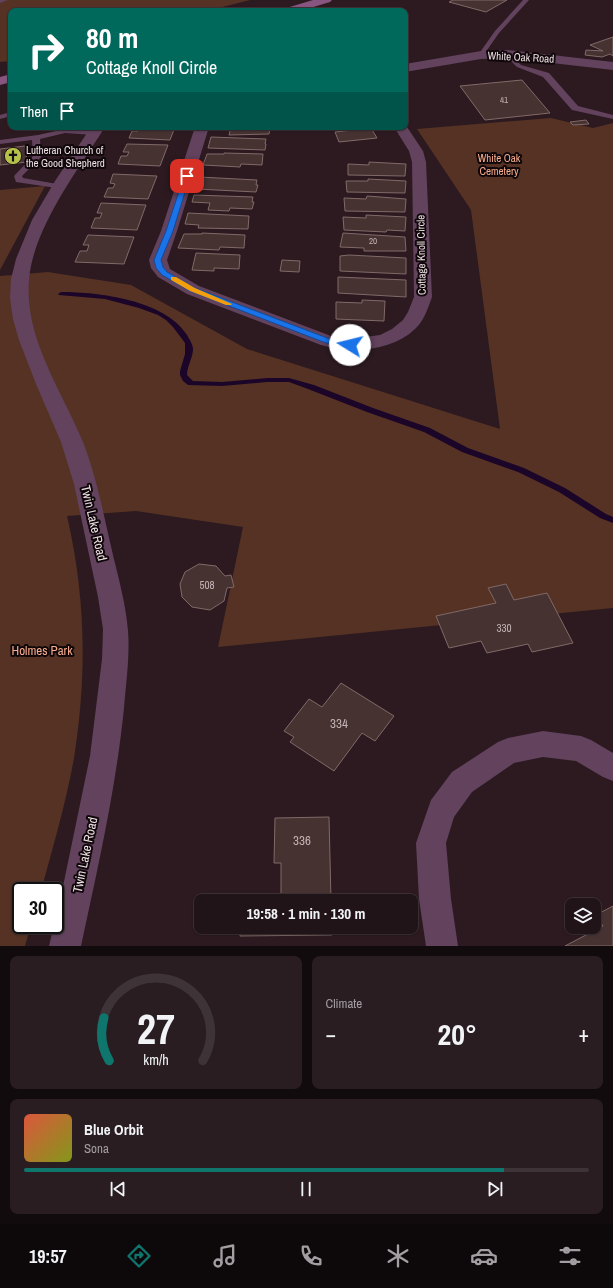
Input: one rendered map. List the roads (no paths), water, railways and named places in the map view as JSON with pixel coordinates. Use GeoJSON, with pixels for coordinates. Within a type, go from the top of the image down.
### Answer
{"type":"FeatureCollection","features":[{"type":"Feature","properties":{"kind":"main road"},"geometry":{"type":"LineString","coordinates":[[307,8],[326,0]]}},
{"type":"Feature","properties":{"kind":"street","name":"White Oak Road"},"geometry":{"type":"LineString","coordinates":[[408,67],[481,55],[507,54],[613,66]]}},
{"type":"Feature","properties":{"kind":"street","name":"Twin Lake Road"},"geometry":{"type":"LineString","coordinates":[[66,946],[100,787],[110,717],[116,640],[112,602],[86,486],[72,443],[44,379],[28,337],[21,313],[19,296],[20,279],[24,259],[33,233],[96,130]]}},
{"type":"Feature","properties":{"kind":"street","name":"Cottage Knoll Circle"},"geometry":{"type":"LineString","coordinates":[[201,130],[169,231],[158,260],[160,268],[164,273],[193,290],[328,341],[350,345],[377,342],[400,333],[416,317],[421,307],[423,290],[418,162],[416,151],[403,130]]}},
{"type":"Feature","properties":{"kind":"street"},"geometry":{"type":"LineString","coordinates":[[442,946],[435,899],[431,843],[441,810],[462,782],[508,751],[543,744],[581,749],[613,768]]}},
{"type":"Feature","properties":{"kind":"lane"},"geometry":{"type":"LineString","coordinates":[[0,1],[5,0]]}},
{"type":"Feature","properties":{"kind":"lane"},"geometry":{"type":"LineString","coordinates":[[481,55],[497,32],[526,0]]}},
{"type":"Feature","properties":{"kind":"lane"},"geometry":{"type":"LineString","coordinates":[[507,54],[519,66],[546,75],[575,108],[613,117]]}},
{"type":"Feature","properties":{"kind":"lane"},"geometry":{"type":"LineString","coordinates":[[0,142],[36,137],[61,130]]}},
{"type":"Feature","properties":{"kind":"lane"},"geometry":{"type":"LineString","coordinates":[[36,137],[37,157],[18,176],[19,180],[60,188]]}},
{"type":"Feature","properties":{"kind":"waterway"},"geometry":{"type":"LineString","coordinates":[[61,294],[86,294],[106,297],[142,306],[168,319],[176,325],[188,343],[189,354],[184,375],[186,380],[191,383],[222,384],[267,380],[289,380],[311,387],[427,430],[465,450],[521,470],[562,490],[603,516],[613,520]]}},
{"type":"Feature","properties":{"kind":"place","name":"Lutheran Church of the Good Shepherd"},"geometry":{"type":"Point","coordinates":[13,156]}},
{"type":"Feature","properties":{"kind":"park label","name":"White Oak Cemetery"},"geometry":{"type":"Point","coordinates":[499,164]}},
{"type":"Feature","properties":{"kind":"park label","name":"Holmes Park"},"geometry":{"type":"Point","coordinates":[42,650]}}]}
